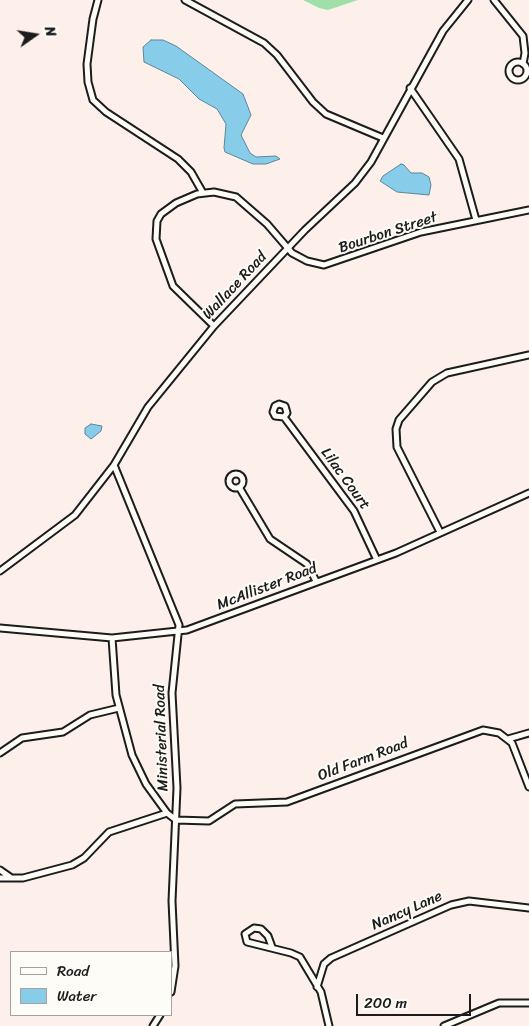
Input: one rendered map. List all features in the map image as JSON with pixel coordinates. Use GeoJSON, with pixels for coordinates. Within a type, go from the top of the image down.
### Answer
{"type":"FeatureCollection","features":[{"type":"Feature","properties":{"kind":"street"},"geometry":{"type":"LineString","coordinates":[[98,0],[92,19],[88,64],[88,82],[93,100],[106,112],[178,159],[191,172],[203,193]]}},
{"type":"Feature","properties":{"kind":"street"},"geometry":{"type":"LineString","coordinates":[[185,0],[264,43],[277,55],[313,102],[326,114],[383,138]]}},
{"type":"Feature","properties":{"kind":"street","name":"Wallace Road"},"geometry":{"type":"LineString","coordinates":[[0,571],[70,520],[114,465],[148,407],[214,326],[288,249],[355,184],[371,162],[410,88],[443,32],[468,0]]}},
{"type":"Feature","properties":{"kind":"street"},"geometry":{"type":"LineString","coordinates":[[494,0],[523,36],[525,47],[523,64]]}},
{"type":"Feature","properties":{"kind":"street"},"geometry":{"type":"LineString","coordinates":[[410,88],[459,159],[476,220]]}},
{"type":"Feature","properties":{"kind":"street"},"geometry":{"type":"LineString","coordinates":[[214,326],[172,286],[156,239],[157,221],[161,214],[176,203],[203,193],[228,194],[244,202],[288,249]]}},
{"type":"Feature","properties":{"kind":"street","name":"Bourbon Street"},"geometry":{"type":"LineString","coordinates":[[288,249],[299,258],[324,265],[421,232],[529,210]]}},
{"type":"Feature","properties":{"kind":"street"},"geometry":{"type":"LineString","coordinates":[[440,532],[397,447],[396,429],[399,420],[425,389],[447,373],[529,354]]}},
{"type":"Feature","properties":{"kind":"street","name":"Lilac Court"},"geometry":{"type":"LineString","coordinates":[[284,417],[354,511],[377,560]]}},
{"type":"Feature","properties":{"kind":"street","name":"Ministerial Road"},"geometry":{"type":"LineString","coordinates":[[114,465],[175,612],[179,632],[172,692],[176,768],[172,910],[175,966],[172,986]]}},
{"type":"Feature","properties":{"kind":"street"},"geometry":{"type":"LineString","coordinates":[[239,487],[270,539],[307,564],[316,581]]}},
{"type":"Feature","properties":{"kind":"street","name":"McAllister Road"},"geometry":{"type":"LineString","coordinates":[[0,628],[112,638],[179,632],[262,604],[316,581],[377,560],[529,493]]}},
{"type":"Feature","properties":{"kind":"street"},"geometry":{"type":"LineString","coordinates":[[112,638],[119,708],[139,772],[167,813],[176,820]]}},
{"type":"Feature","properties":{"kind":"street"},"geometry":{"type":"LineString","coordinates":[[0,753],[26,736],[63,732],[90,715],[119,708]]}},
{"type":"Feature","properties":{"kind":"street","name":"Old Farm Road"},"geometry":{"type":"LineString","coordinates":[[176,820],[209,821],[235,804],[287,802],[476,731],[493,731],[508,739]]}},
{"type":"Feature","properties":{"kind":"street"},"geometry":{"type":"LineString","coordinates":[[529,733],[508,739],[515,749],[529,787]]}},
{"type":"Feature","properties":{"kind":"street"},"geometry":{"type":"LineString","coordinates":[[0,878],[27,877],[76,863],[110,832],[167,813]]}},
{"type":"Feature","properties":{"kind":"street"},"geometry":{"type":"LineString","coordinates":[[0,870],[11,878]]}},
{"type":"Feature","properties":{"kind":"street","name":"Nancy Lane"},"geometry":{"type":"LineString","coordinates":[[317,987],[324,964],[332,958],[451,905],[469,902],[529,908]]}},
{"type":"Feature","properties":{"kind":"street"},"geometry":{"type":"LineString","coordinates":[[272,947],[268,936],[261,929],[254,928],[245,934],[247,942],[272,947],[300,957],[317,987],[329,1026]]}},
{"type":"Feature","properties":{"kind":"street"},"geometry":{"type":"LineString","coordinates":[[444,1026],[499,1002],[529,1003]]}},
{"type":"Feature","properties":{"kind":"green space"},"geometry":{"type":"Polygon","coordinates":[[[303,0],[358,0],[328,10],[303,0]]]}},
{"type":"Feature","properties":{"kind":"water"},"geometry":{"type":"Polygon","coordinates":[[[151,40],[163,40],[176,46],[243,94],[251,115],[241,135],[250,153],[256,157],[276,156],[280,159],[266,164],[253,164],[225,152],[226,124],[217,109],[199,99],[179,79],[144,62],[143,47],[151,40]]]}},
{"type":"Feature","properties":{"kind":"water"},"geometry":{"type":"Polygon","coordinates":[[[401,164],[411,173],[422,173],[429,177],[431,185],[429,195],[397,192],[380,181],[383,176],[401,164]]]}},
{"type":"Feature","properties":{"kind":"water"},"geometry":{"type":"Polygon","coordinates":[[[91,424],[102,426],[101,431],[91,439],[85,434],[85,428],[91,424]]]}}]}
